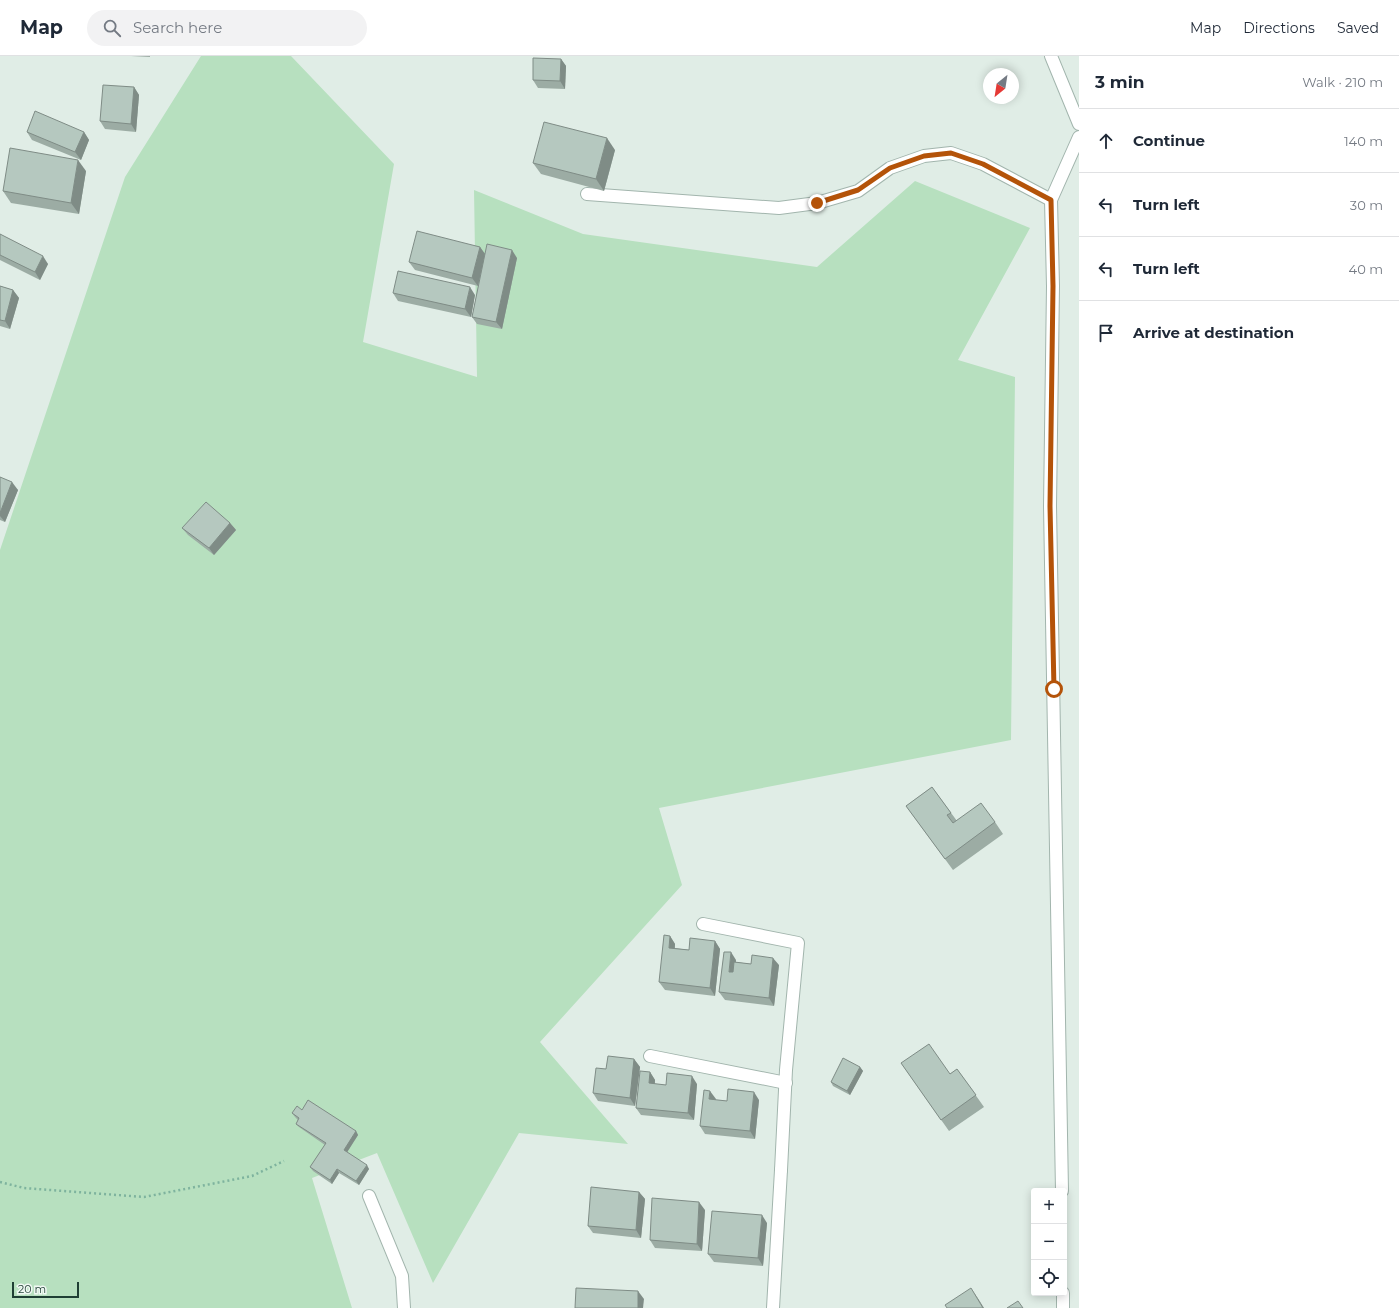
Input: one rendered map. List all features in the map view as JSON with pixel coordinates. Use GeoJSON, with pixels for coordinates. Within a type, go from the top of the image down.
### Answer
{"type":"FeatureCollection","features":[{"type":"Feature","properties":{"kind":"street"},"geometry":{"type":"LineString","coordinates":[[1051,56],[1079,124]]}},
{"type":"Feature","properties":{"kind":"street"},"geometry":{"type":"LineString","coordinates":[[1062,1188],[1050,506],[1053,286],[1051,200],[1079,138]]}},
{"type":"Feature","properties":{"kind":"street"},"geometry":{"type":"LineString","coordinates":[[587,194],[779,208],[817,203],[858,190],[890,168],[924,156],[951,153],[983,164],[1051,200]]}},
{"type":"Feature","properties":{"kind":"street"},"geometry":{"type":"LineString","coordinates":[[703,924],[798,943],[786,1083],[773,1308]]}},
{"type":"Feature","properties":{"kind":"street"},"geometry":{"type":"LineString","coordinates":[[650,1056],[786,1083]]}},
{"type":"Feature","properties":{"kind":"street"},"geometry":{"type":"LineString","coordinates":[[369,1196],[402,1276],[404,1308]]}},
{"type":"Feature","properties":{"kind":"street"},"geometry":{"type":"LineString","coordinates":[[1063,1296],[1063,1308]]}},
{"type":"Feature","properties":{"kind":"path"},"geometry":{"type":"LineString","coordinates":[[0,1182],[24,1188],[144,1197],[252,1176],[284,1161]]}},
{"type":"Feature","properties":{"kind":"green space"},"geometry":{"type":"Polygon","coordinates":[[[201,56],[291,56],[394,164],[363,342],[477,377],[474,190],[583,234],[817,267],[915,181],[1030,228],[958,360],[1015,377],[1011,740],[659,808],[682,885],[540,1042],[628,1144],[519,1133],[433,1283],[377,1153],[312,1178],[352,1308],[0,1308],[0,550],[125,177],[201,56]]]}},
{"type":"Feature","properties":{"kind":"building"},"geometry":{"type":"Polygon","coordinates":[[[533,58],[561,59],[560,81],[533,80],[533,58]]]}},
{"type":"Feature","properties":{"kind":"building"},"geometry":{"type":"Polygon","coordinates":[[[103,85],[134,87],[131,124],[100,121],[103,85]]]}},
{"type":"Feature","properties":{"kind":"building"},"geometry":{"type":"Polygon","coordinates":[[[35,111],[84,132],[75,152],[27,132],[35,111]]]}},
{"type":"Feature","properties":{"kind":"building"},"geometry":{"type":"Polygon","coordinates":[[[544,122],[607,138],[596,179],[533,163],[544,122]]]}},
{"type":"Feature","properties":{"kind":"building"},"geometry":{"type":"Polygon","coordinates":[[[10,148],[78,160],[71,203],[3,191],[10,148]]]}},
{"type":"Feature","properties":{"kind":"building"},"geometry":{"type":"Polygon","coordinates":[[[417,231],[480,247],[472,278],[409,262],[417,231]]]}},
{"type":"Feature","properties":{"kind":"building"},"geometry":{"type":"Polygon","coordinates":[[[0,234],[43,256],[35,272],[0,255],[0,234]]]}},
{"type":"Feature","properties":{"kind":"building"},"geometry":{"type":"Polygon","coordinates":[[[487,244],[512,250],[496,322],[472,317],[487,244]]]}},
{"type":"Feature","properties":{"kind":"building"},"geometry":{"type":"Polygon","coordinates":[[[398,271],[470,287],[465,309],[393,293],[398,271]]]}},
{"type":"Feature","properties":{"kind":"building"},"geometry":{"type":"Polygon","coordinates":[[[0,286],[13,290],[5,321],[0,320],[0,286]]]}},
{"type":"Feature","properties":{"kind":"building"},"geometry":{"type":"Polygon","coordinates":[[[0,477],[12,482],[0,513],[0,477]]]}},
{"type":"Feature","properties":{"kind":"building"},"geometry":{"type":"Polygon","coordinates":[[[206,502],[230,523],[209,548],[182,528],[206,502]]]}},
{"type":"Feature","properties":{"kind":"building"},"geometry":{"type":"Polygon","coordinates":[[[932,787],[951,813],[947,815],[953,823],[981,803],[995,822],[945,859],[906,806],[932,787]]]}},
{"type":"Feature","properties":{"kind":"building"},"geometry":{"type":"Polygon","coordinates":[[[664,935],[670,936],[669,948],[689,950],[690,938],[715,941],[710,988],[659,982],[664,935]]]}},
{"type":"Feature","properties":{"kind":"building"},"geometry":{"type":"Polygon","coordinates":[[[724,952],[731,952],[729,972],[733,972],[734,962],[751,964],[752,955],[773,958],[769,998],[719,992],[724,952]]]}},
{"type":"Feature","properties":{"kind":"building"},"geometry":{"type":"Polygon","coordinates":[[[929,1044],[950,1074],[957,1069],[976,1095],[941,1120],[901,1063],[929,1044]]]}},
{"type":"Feature","properties":{"kind":"building"},"geometry":{"type":"Polygon","coordinates":[[[608,1056],[634,1059],[630,1098],[593,1093],[596,1068],[606,1069],[608,1056]]]}},
{"type":"Feature","properties":{"kind":"building"},"geometry":{"type":"Polygon","coordinates":[[[843,1058],[860,1067],[847,1091],[831,1082],[843,1058]]]}},
{"type":"Feature","properties":{"kind":"building"},"geometry":{"type":"Polygon","coordinates":[[[640,1071],[650,1072],[649,1083],[666,1085],[667,1073],[692,1076],[688,1113],[636,1108],[640,1071]]]}},
{"type":"Feature","properties":{"kind":"building"},"geometry":{"type":"Polygon","coordinates":[[[728,1089],[754,1092],[750,1131],[700,1126],[704,1090],[710,1091],[709,1099],[727,1101],[728,1089]]]}},
{"type":"Feature","properties":{"kind":"building"},"geometry":{"type":"Polygon","coordinates":[[[308,1100],[356,1131],[344,1150],[367,1165],[356,1181],[337,1169],[330,1180],[310,1167],[326,1143],[296,1124],[299,1118],[292,1113],[297,1106],[302,1110],[308,1100]]]}},
{"type":"Feature","properties":{"kind":"building"},"geometry":{"type":"Polygon","coordinates":[[[591,1187],[639,1192],[636,1230],[588,1226],[591,1187]]]}},
{"type":"Feature","properties":{"kind":"building"},"geometry":{"type":"Polygon","coordinates":[[[652,1198],[699,1202],[697,1244],[650,1240],[652,1198]]]}},
{"type":"Feature","properties":{"kind":"building"},"geometry":{"type":"Polygon","coordinates":[[[712,1211],[762,1215],[758,1258],[708,1254],[712,1211]]]}},
{"type":"Feature","properties":{"kind":"building"},"geometry":{"type":"Polygon","coordinates":[[[576,1288],[638,1291],[638,1308],[575,1308],[576,1288]]]}},
{"type":"Feature","properties":{"kind":"building"},"geometry":{"type":"Polygon","coordinates":[[[971,1288],[983,1308],[947,1308],[945,1305],[971,1288]]]}},
{"type":"Feature","properties":{"kind":"building"},"geometry":{"type":"Polygon","coordinates":[[[1018,1301],[1023,1308],[1007,1308],[1018,1301]]]}},
{"type":"Feature","properties":{"kind":"route"},"geometry":{"type":"LineString","coordinates":[[817,203],[858,190],[890,168],[924,156],[951,153],[983,164],[1051,200],[1053,286],[1050,506],[1054,689]]}}]}
